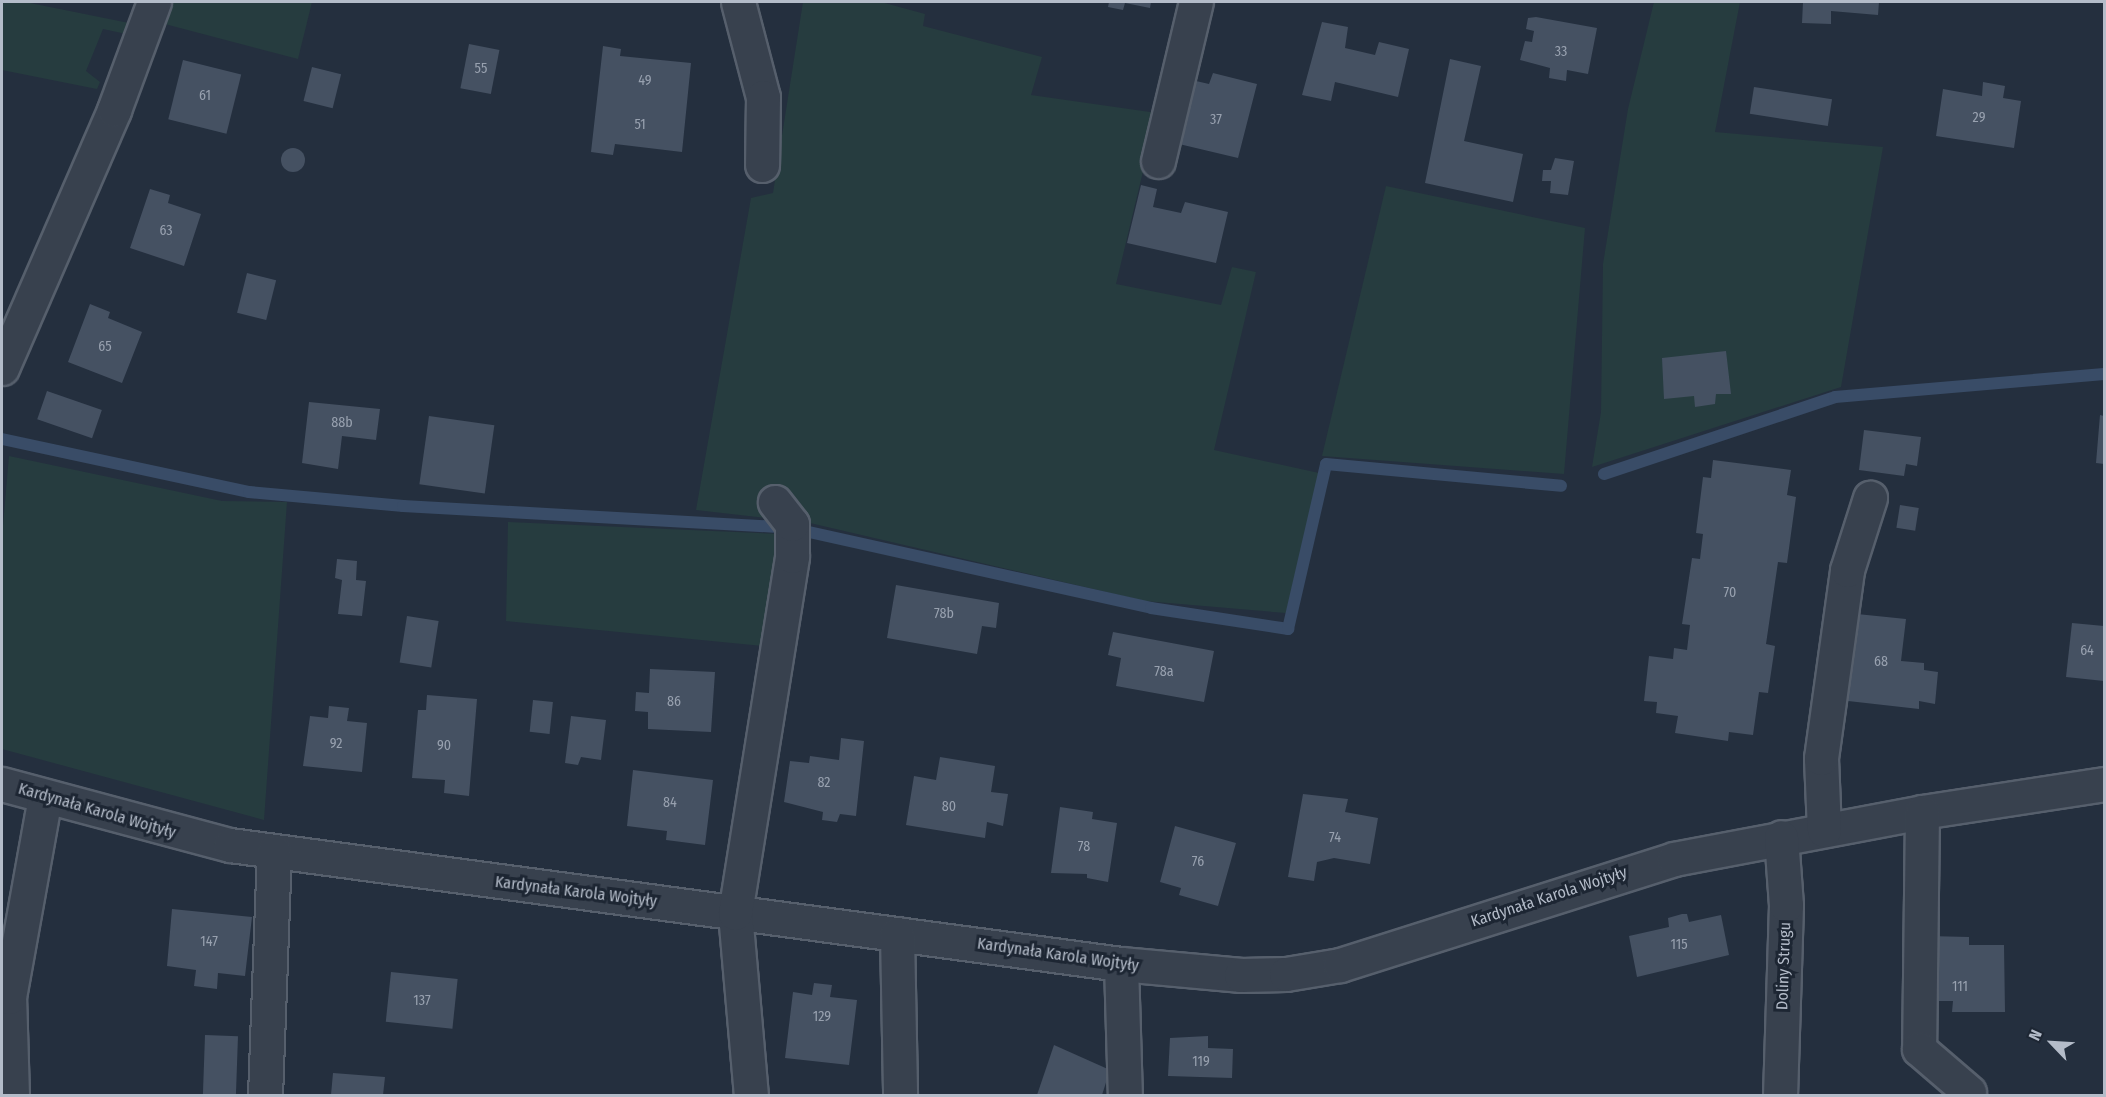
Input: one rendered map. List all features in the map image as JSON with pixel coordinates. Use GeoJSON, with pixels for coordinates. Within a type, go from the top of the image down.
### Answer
{"type":"FeatureCollection","features":[{"type":"Feature","properties":{"kind":"street"},"geometry":{"type":"LineString","coordinates":[[2,368],[114,110],[154,2]]}},
{"type":"Feature","properties":{"kind":"street"},"geometry":{"type":"LineString","coordinates":[[738,2],[763,97],[762,165]]}},
{"type":"Feature","properties":{"kind":"street"},"geometry":{"type":"LineString","coordinates":[[1158,161],[1196,2]]}},
{"type":"Feature","properties":{"kind":"street"},"geometry":{"type":"LineString","coordinates":[[1824,830],[1821,758],[1842,606],[1847,570],[1870,498]]}},
{"type":"Feature","properties":{"kind":"street"},"geometry":{"type":"LineString","coordinates":[[752,1095],[735,913],[792,556],[792,524],[776,502]]}},
{"type":"Feature","properties":{"kind":"street","name":"Kardynała Karola Wojtyły"},"geometry":{"type":"LineString","coordinates":[[2,784],[163,831],[274,852],[1121,964],[1241,975],[1286,974],[1340,965],[1622,874],[1781,837],[1922,812],[2098,790]]}},
{"type":"Feature","properties":{"kind":"street"},"geometry":{"type":"LineString","coordinates":[[12,1095],[9,997],[45,797]]}},
{"type":"Feature","properties":{"kind":"street"},"geometry":{"type":"LineString","coordinates":[[1922,812],[1919,1050],[1969,1092]]}},
{"type":"Feature","properties":{"kind":"street","name":"Doliny Strugu"},"geometry":{"type":"LineString","coordinates":[[1780,1095],[1786,905],[1781,837]]}},
{"type":"Feature","properties":{"kind":"street"},"geometry":{"type":"LineString","coordinates":[[265,1095],[274,852]]}},
{"type":"Feature","properties":{"kind":"street"},"geometry":{"type":"LineString","coordinates":[[897,934],[900,1095]]}},
{"type":"Feature","properties":{"kind":"street"},"geometry":{"type":"LineString","coordinates":[[1121,964],[1125,1095]]}},
{"type":"Feature","properties":{"kind":"green space"},"geometry":{"type":"Polygon","coordinates":[[[2,2],[25,2],[134,24],[131,35],[103,29],[86,71],[100,82],[97,89],[2,70],[2,2]]]}},
{"type":"Feature","properties":{"kind":"green space"},"geometry":{"type":"Polygon","coordinates":[[[169,2],[312,2],[298,59],[161,23],[169,2]]]}},
{"type":"Feature","properties":{"kind":"green space"},"geometry":{"type":"Polygon","coordinates":[[[803,2],[881,2],[925,14],[923,26],[1042,57],[1031,95],[1157,113],[1116,284],[1221,305],[1232,267],[1256,272],[1214,450],[1319,473],[1286,613],[1145,601],[810,523],[696,510],[751,198],[773,193],[803,2]]]}},
{"type":"Feature","properties":{"kind":"green space"},"geometry":{"type":"Polygon","coordinates":[[[1654,2],[1740,2],[1715,132],[1883,147],[1841,387],[1592,467],[1601,412],[1603,264],[1628,109],[1654,2]]]}},
{"type":"Feature","properties":{"kind":"green space"},"geometry":{"type":"Polygon","coordinates":[[[1386,186],[1585,228],[1564,474],[1322,456],[1386,186]]]}},
{"type":"Feature","properties":{"kind":"green space"},"geometry":{"type":"Polygon","coordinates":[[[9,456],[222,501],[287,502],[264,820],[2,749],[2,537],[9,456]]]}},
{"type":"Feature","properties":{"kind":"green space"},"geometry":{"type":"Polygon","coordinates":[[[508,522],[780,534],[763,646],[506,621],[508,522]]]}},
{"type":"Feature","properties":{"kind":"building"},"geometry":{"type":"Polygon","coordinates":[[[1109,2],[1151,2],[1150,8],[1125,3],[1123,10],[1108,7],[1109,2]]]}},
{"type":"Feature","properties":{"kind":"building"},"geometry":{"type":"Polygon","coordinates":[[[1803,2],[1879,2],[1878,15],[1831,11],[1831,24],[1802,23],[1803,2]]]}},
{"type":"Feature","properties":{"kind":"building"},"geometry":{"type":"Polygon","coordinates":[[[1536,17],[1597,28],[1588,74],[1567,70],[1566,81],[1549,78],[1550,68],[1520,60],[1525,41],[1532,42],[1534,31],[1526,29],[1528,18],[1536,17]]]}},
{"type":"Feature","properties":{"kind":"building"},"geometry":{"type":"Polygon","coordinates":[[[1322,22],[1348,27],[1345,48],[1375,55],[1379,42],[1409,49],[1398,97],[1335,82],[1331,101],[1302,95],[1322,22]]]}},
{"type":"Feature","properties":{"kind":"building"},"geometry":{"type":"Polygon","coordinates":[[[469,44],[499,50],[491,94],[460,88],[469,44]]]}},
{"type":"Feature","properties":{"kind":"building"},"geometry":{"type":"Polygon","coordinates":[[[603,46],[621,49],[620,56],[691,63],[682,152],[615,144],[613,155],[591,152],[603,46]]]}},
{"type":"Feature","properties":{"kind":"building"},"geometry":{"type":"Polygon","coordinates":[[[1450,59],[1481,66],[1464,141],[1523,154],[1513,202],[1425,183],[1450,59]]]}},
{"type":"Feature","properties":{"kind":"building"},"geometry":{"type":"Polygon","coordinates":[[[183,60],[241,75],[226,134],[168,119],[183,60]]]}},
{"type":"Feature","properties":{"kind":"building"},"geometry":{"type":"Polygon","coordinates":[[[312,67],[341,74],[333,108],[304,101],[312,67]]]}},
{"type":"Feature","properties":{"kind":"building"},"geometry":{"type":"Polygon","coordinates":[[[1213,73],[1257,84],[1238,158],[1179,144],[1196,81],[1209,84],[1213,73]]]}},
{"type":"Feature","properties":{"kind":"building"},"geometry":{"type":"Polygon","coordinates":[[[1983,82],[2005,86],[2003,98],[2021,101],[2014,148],[1936,136],[1943,89],[1982,96],[1983,82]]]}},
{"type":"Feature","properties":{"kind":"building"},"geometry":{"type":"Polygon","coordinates":[[[1754,87],[1832,99],[1828,126],[1750,114],[1754,87]]]}},
{"type":"Feature","properties":{"kind":"building"},"geometry":{"type":"Polygon","coordinates":[[[293,148],[298,149],[304,155],[304,165],[298,171],[293,172],[288,171],[282,165],[281,160],[282,155],[288,149],[293,148]]]}},
{"type":"Feature","properties":{"kind":"building"},"geometry":{"type":"Polygon","coordinates":[[[1555,158],[1574,161],[1568,195],[1550,193],[1551,181],[1542,181],[1543,170],[1551,170],[1555,158]]]}},
{"type":"Feature","properties":{"kind":"building"},"geometry":{"type":"Polygon","coordinates":[[[1141,185],[1157,189],[1153,207],[1181,213],[1185,202],[1228,212],[1216,263],[1127,243],[1141,185]]]}},
{"type":"Feature","properties":{"kind":"building"},"geometry":{"type":"Polygon","coordinates":[[[150,189],[170,195],[168,203],[201,214],[184,266],[130,248],[150,189]]]}},
{"type":"Feature","properties":{"kind":"building"},"geometry":{"type":"Polygon","coordinates":[[[247,273],[276,280],[266,320],[237,313],[247,273]]]}},
{"type":"Feature","properties":{"kind":"building"},"geometry":{"type":"Polygon","coordinates":[[[90,304],[110,312],[108,318],[142,332],[122,383],[68,362],[90,304]]]}},
{"type":"Feature","properties":{"kind":"building"},"geometry":{"type":"Polygon","coordinates":[[[1726,351],[1731,394],[1716,394],[1715,404],[1695,407],[1694,396],[1664,399],[1662,358],[1726,351]]]}},
{"type":"Feature","properties":{"kind":"building"},"geometry":{"type":"Polygon","coordinates":[[[47,391],[102,410],[92,438],[37,419],[47,391]]]}},
{"type":"Feature","properties":{"kind":"building"},"geometry":{"type":"Polygon","coordinates":[[[309,402],[380,409],[376,440],[342,436],[338,469],[302,463],[309,402]]]}},
{"type":"Feature","properties":{"kind":"building"},"geometry":{"type":"Polygon","coordinates":[[[2100,415],[2104,416],[2104,464],[2096,463],[2100,415]]]}},
{"type":"Feature","properties":{"kind":"building"},"geometry":{"type":"Polygon","coordinates":[[[429,416],[494,425],[485,494],[419,484],[429,416]]]}},
{"type":"Feature","properties":{"kind":"building"},"geometry":{"type":"Polygon","coordinates":[[[1864,430],[1921,437],[1917,466],[1906,464],[1904,476],[1859,470],[1864,430]]]}},
{"type":"Feature","properties":{"kind":"building"},"geometry":{"type":"Polygon","coordinates":[[[1713,460],[1791,470],[1787,495],[1796,497],[1787,563],[1778,562],[1766,644],[1775,646],[1768,693],[1759,692],[1753,735],[1729,732],[1728,741],[1675,733],[1678,716],[1656,713],[1657,702],[1644,701],[1649,656],[1673,659],[1674,648],[1687,650],[1690,625],[1682,624],[1692,558],[1700,559],[1703,534],[1696,533],[1703,477],[1711,478],[1713,460]]]}},
{"type":"Feature","properties":{"kind":"building"},"geometry":{"type":"Polygon","coordinates":[[[1900,505],[1919,508],[1915,531],[1896,528],[1900,505]]]}},
{"type":"Feature","properties":{"kind":"building"},"geometry":{"type":"Polygon","coordinates":[[[337,559],[357,561],[356,580],[366,581],[362,616],[338,614],[342,580],[335,578],[337,559]]]}},
{"type":"Feature","properties":{"kind":"building"},"geometry":{"type":"Polygon","coordinates":[[[896,585],[999,603],[996,628],[982,626],[977,654],[887,638],[896,585]]]}},
{"type":"Feature","properties":{"kind":"building"},"geometry":{"type":"Polygon","coordinates":[[[1857,614],[1906,619],[1901,661],[1924,663],[1924,670],[1938,672],[1935,704],[1919,701],[1919,709],[1848,701],[1850,678],[1838,678],[1840,654],[1853,654],[1857,614]]]}},
{"type":"Feature","properties":{"kind":"building"},"geometry":{"type":"Polygon","coordinates":[[[407,616],[439,621],[431,667],[400,662],[407,616]]]}},
{"type":"Feature","properties":{"kind":"building"},"geometry":{"type":"Polygon","coordinates":[[[2072,623],[2104,626],[2104,681],[2066,677],[2072,623]]]}},
{"type":"Feature","properties":{"kind":"building"},"geometry":{"type":"Polygon","coordinates":[[[1113,632],[1214,651],[1204,702],[1116,686],[1121,658],[1108,655],[1113,632]]]}},
{"type":"Feature","properties":{"kind":"building"},"geometry":{"type":"Polygon","coordinates":[[[650,669],[715,672],[711,732],[648,729],[648,712],[635,711],[636,692],[649,693],[650,669]]]}},
{"type":"Feature","properties":{"kind":"building"},"geometry":{"type":"Polygon","coordinates":[[[427,695],[477,699],[469,796],[444,793],[445,780],[412,778],[418,710],[426,710],[427,695]]]}},
{"type":"Feature","properties":{"kind":"building"},"geometry":{"type":"Polygon","coordinates":[[[533,700],[553,702],[550,734],[530,732],[533,700]]]}},
{"type":"Feature","properties":{"kind":"building"},"geometry":{"type":"Polygon","coordinates":[[[329,706],[349,708],[347,721],[367,723],[362,772],[303,766],[310,716],[328,718],[329,706]]]}},
{"type":"Feature","properties":{"kind":"building"},"geometry":{"type":"Polygon","coordinates":[[[571,716],[606,720],[601,760],[581,757],[578,765],[565,763],[571,716]]]}},
{"type":"Feature","properties":{"kind":"building"},"geometry":{"type":"Polygon","coordinates":[[[841,738],[864,741],[856,816],[840,814],[837,822],[822,820],[823,812],[784,802],[790,761],[809,763],[810,756],[839,760],[841,738]]]}},
{"type":"Feature","properties":{"kind":"building"},"geometry":{"type":"Polygon","coordinates":[[[940,757],[995,766],[991,792],[1008,794],[1003,826],[987,822],[985,838],[906,825],[914,776],[936,780],[940,757]]]}},
{"type":"Feature","properties":{"kind":"building"},"geometry":{"type":"Polygon","coordinates":[[[633,770],[713,780],[705,845],[666,840],[667,831],[627,826],[633,770]]]}},
{"type":"Feature","properties":{"kind":"building"},"geometry":{"type":"Polygon","coordinates":[[[1303,794],[1348,799],[1345,812],[1378,818],[1370,864],[1334,858],[1317,862],[1314,881],[1288,877],[1303,794]]]}},
{"type":"Feature","properties":{"kind":"building"},"geometry":{"type":"Polygon","coordinates":[[[1060,807],[1093,812],[1092,819],[1117,823],[1108,882],[1087,878],[1087,874],[1051,873],[1060,807]]]}},
{"type":"Feature","properties":{"kind":"building"},"geometry":{"type":"Polygon","coordinates":[[[1175,826],[1236,843],[1218,906],[1179,895],[1181,888],[1160,882],[1175,826]]]}},
{"type":"Feature","properties":{"kind":"building"},"geometry":{"type":"Polygon","coordinates":[[[172,909],[252,917],[245,976],[218,973],[217,989],[194,986],[196,970],[167,966],[172,909]]]}},
{"type":"Feature","properties":{"kind":"building"},"geometry":{"type":"Polygon","coordinates":[[[1687,914],[1689,922],[1721,915],[1729,955],[1637,977],[1629,936],[1669,927],[1668,918],[1687,914]]]}},
{"type":"Feature","properties":{"kind":"building"},"geometry":{"type":"Polygon","coordinates":[[[1928,936],[1969,937],[1969,945],[2004,945],[2005,1012],[1952,1012],[1953,1001],[1927,1001],[1928,936]]]}},
{"type":"Feature","properties":{"kind":"building"},"geometry":{"type":"Polygon","coordinates":[[[391,972],[458,979],[452,1029],[386,1022],[391,972]]]}},
{"type":"Feature","properties":{"kind":"building"},"geometry":{"type":"Polygon","coordinates":[[[814,983],[832,985],[830,997],[857,1000],[849,1065],[785,1058],[793,992],[812,995],[814,983]]]}},
{"type":"Feature","properties":{"kind":"building"},"geometry":{"type":"Polygon","coordinates":[[[205,1035],[238,1036],[236,1096],[203,1095],[205,1035]]]}},
{"type":"Feature","properties":{"kind":"building"},"geometry":{"type":"Polygon","coordinates":[[[1208,1036],[1208,1048],[1233,1049],[1232,1078],[1168,1076],[1170,1038],[1208,1036]]]}},
{"type":"Feature","properties":{"kind":"building"},"geometry":{"type":"Polygon","coordinates":[[[1054,1045],[1110,1070],[1102,1095],[1037,1095],[1054,1045]]]}},
{"type":"Feature","properties":{"kind":"building"},"geometry":{"type":"Polygon","coordinates":[[[333,1073],[385,1077],[383,1095],[331,1095],[333,1073]]]}},
{"type":"Feature","properties":{"kind":"waterway"},"geometry":{"type":"LineString","coordinates":[[1604,474],[1835,397],[2104,374]]}},
{"type":"Feature","properties":{"kind":"waterway"},"geometry":{"type":"LineString","coordinates":[[2,439],[249,492],[403,506],[782,527]]}},
{"type":"Feature","properties":{"kind":"waterway"},"geometry":{"type":"LineString","coordinates":[[809,532],[1151,608],[1288,629],[1326,464],[1561,486]]}}]}
